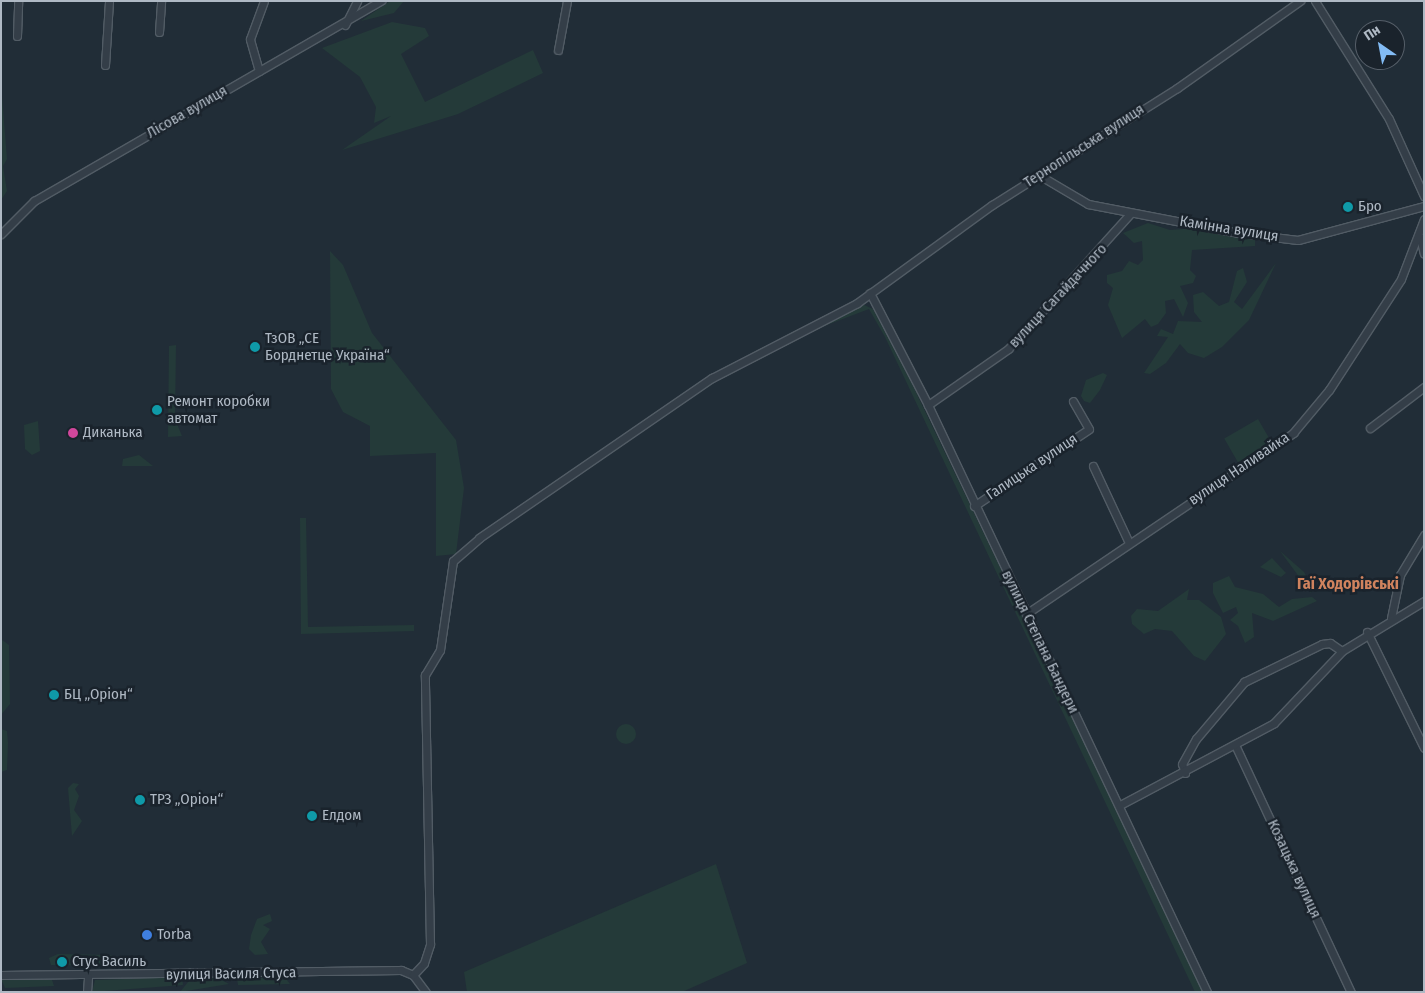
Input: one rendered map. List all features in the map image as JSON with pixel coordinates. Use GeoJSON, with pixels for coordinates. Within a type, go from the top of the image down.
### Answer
{"type":"FeatureCollection","features":[{"type":"Feature","properties":{"kind":"street"},"geometry":{"type":"LineString","coordinates":[[16,36],[18,1]]}},
{"type":"Feature","properties":{"kind":"street"},"geometry":{"type":"LineString","coordinates":[[105,65],[109,1]]}},
{"type":"Feature","properties":{"kind":"street"},"geometry":{"type":"LineString","coordinates":[[159,32],[161,1]]}},
{"type":"Feature","properties":{"kind":"street"},"geometry":{"type":"LineString","coordinates":[[259,71],[250,39],[264,1]]}},
{"type":"Feature","properties":{"kind":"street"},"geometry":{"type":"LineString","coordinates":[[345,25],[357,1]]}},
{"type":"Feature","properties":{"kind":"street","name":"Лісова вулиця"},"geometry":{"type":"LineString","coordinates":[[1,234],[34,201],[259,71],[345,25],[381,1]]}},
{"type":"Feature","properties":{"kind":"street"},"geometry":{"type":"LineString","coordinates":[[558,50],[567,1]]}},
{"type":"Feature","properties":{"kind":"street","name":"Тернопільська вулиця"},"geometry":{"type":"LineString","coordinates":[[413,975],[424,964],[430,944],[425,675],[440,650],[453,561],[479,538],[712,378],[870,292],[1039,175],[1300,1]]}},
{"type":"Feature","properties":{"kind":"street"},"geometry":{"type":"LineString","coordinates":[[1314,1],[1389,119],[1424,196]]}},
{"type":"Feature","properties":{"kind":"street","name":"Камінна вулиця"},"geometry":{"type":"LineString","coordinates":[[1039,175],[1080,201],[1130,214],[1298,240],[1424,206]]}},
{"type":"Feature","properties":{"kind":"street","name":"вулиця Сагайдачного"},"geometry":{"type":"LineString","coordinates":[[928,405],[1008,349],[1130,214]]}},
{"type":"Feature","properties":{"kind":"street","name":"вулиця Наливайка"},"geometry":{"type":"LineString","coordinates":[[1026,614],[1293,433],[1375,322],[1420,237],[1424,219]]}},
{"type":"Feature","properties":{"kind":"street"},"geometry":{"type":"LineString","coordinates":[[1420,237],[1424,254]]}},
{"type":"Feature","properties":{"kind":"street","name":"вулиця Степана Бандери"},"geometry":{"type":"LineString","coordinates":[[870,292],[928,405],[974,506],[1120,805],[1207,992]]}},
{"type":"Feature","properties":{"kind":"street"},"geometry":{"type":"LineString","coordinates":[[1370,428],[1424,387]]}},
{"type":"Feature","properties":{"kind":"street","name":"Галицька вулиця"},"geometry":{"type":"LineString","coordinates":[[974,506],[1089,429],[1073,401]]}},
{"type":"Feature","properties":{"kind":"street"},"geometry":{"type":"LineString","coordinates":[[1093,466],[1129,543]]}},
{"type":"Feature","properties":{"kind":"street"},"geometry":{"type":"LineString","coordinates":[[1391,618],[1400,575],[1424,534]]}},
{"type":"Feature","properties":{"kind":"street"},"geometry":{"type":"LineString","coordinates":[[1120,805],[1236,747],[1274,723],[1342,651],[1367,632],[1424,601]]}},
{"type":"Feature","properties":{"kind":"street"},"geometry":{"type":"LineString","coordinates":[[1367,632],[1424,748]]}},
{"type":"Feature","properties":{"kind":"street"},"geometry":{"type":"LineString","coordinates":[[1185,773],[1182,764],[1196,739],[1244,682],[1322,644],[1330,643],[1342,651]]}},
{"type":"Feature","properties":{"kind":"street","name":"Козацька вулиця"},"geometry":{"type":"LineString","coordinates":[[1236,747],[1351,992]]}},
{"type":"Feature","properties":{"kind":"street","name":"вулиця Василя Стуса"},"geometry":{"type":"LineString","coordinates":[[1,975],[88,977],[401,970],[413,975]]}},
{"type":"Feature","properties":{"kind":"street"},"geometry":{"type":"LineString","coordinates":[[413,975],[426,992]]}},
{"type":"Feature","properties":{"kind":"street"},"geometry":{"type":"LineString","coordinates":[[87,992],[88,977]]}},
{"type":"Feature","properties":{"kind":"green space"},"geometry":{"type":"Polygon","coordinates":[[[390,1],[404,1],[394,13],[361,21],[390,1]]]}},
{"type":"Feature","properties":{"kind":"green space"},"geometry":{"type":"Polygon","coordinates":[[[392,22],[425,28],[429,36],[401,54],[425,102],[533,50],[543,73],[458,114],[342,150],[391,116],[374,123],[376,107],[360,77],[322,48],[392,22]]]}},
{"type":"Feature","properties":{"kind":"green space"},"geometry":{"type":"Polygon","coordinates":[[[1,83],[7,159],[3,166],[7,191],[1,200],[1,83]]]}},
{"type":"Feature","properties":{"kind":"green space"},"geometry":{"type":"Polygon","coordinates":[[[1148,223],[1170,230],[1197,228],[1255,239],[1255,246],[1192,250],[1190,270],[1196,276],[1193,283],[1180,286],[1188,303],[1183,317],[1174,299],[1165,301],[1166,313],[1158,324],[1151,327],[1145,319],[1122,338],[1108,305],[1113,288],[1107,283],[1107,275],[1122,271],[1129,261],[1138,265],[1143,260],[1142,241],[1134,243],[1123,233],[1148,223]]]}},
{"type":"Feature","properties":{"kind":"green space"},"geometry":{"type":"Polygon","coordinates":[[[330,251],[343,265],[372,333],[456,440],[464,488],[456,554],[436,556],[436,453],[370,456],[370,426],[343,412],[331,389],[330,251]]]}},
{"type":"Feature","properties":{"kind":"green space"},"geometry":{"type":"Polygon","coordinates":[[[1276,263],[1249,320],[1222,347],[1204,358],[1188,353],[1180,344],[1166,363],[1150,374],[1144,373],[1168,337],[1157,336],[1161,329],[1173,334],[1178,321],[1202,322],[1194,312],[1193,295],[1203,292],[1219,306],[1229,302],[1237,271],[1243,268],[1247,282],[1234,302],[1242,309],[1276,263]]]}},
{"type":"Feature","properties":{"kind":"green space"},"geometry":{"type":"Polygon","coordinates":[[[862,304],[873,309],[912,384],[1204,992],[1195,992],[885,337],[869,309],[819,328],[862,304]]]}},
{"type":"Feature","properties":{"kind":"green space"},"geometry":{"type":"Polygon","coordinates":[[[176,345],[175,419],[182,436],[168,437],[169,346],[176,345]]]}},
{"type":"Feature","properties":{"kind":"green space"},"geometry":{"type":"Polygon","coordinates":[[[1103,373],[1107,375],[1100,390],[1090,403],[1084,401],[1081,396],[1086,380],[1103,373]]]}},
{"type":"Feature","properties":{"kind":"green space"},"geometry":{"type":"Polygon","coordinates":[[[1258,419],[1273,445],[1239,464],[1224,438],[1258,419]]]}},
{"type":"Feature","properties":{"kind":"green space"},"geometry":{"type":"Polygon","coordinates":[[[38,421],[40,451],[32,455],[25,449],[24,425],[38,421]]]}},
{"type":"Feature","properties":{"kind":"green space"},"geometry":{"type":"Polygon","coordinates":[[[139,455],[153,466],[122,466],[123,459],[139,455]]]}},
{"type":"Feature","properties":{"kind":"green space"},"geometry":{"type":"Polygon","coordinates":[[[300,518],[306,518],[308,627],[414,625],[414,631],[301,634],[300,518]]]}},
{"type":"Feature","properties":{"kind":"green space"},"geometry":{"type":"Polygon","coordinates":[[[1280,551],[1304,572],[1312,586],[1311,593],[1280,551]]]}},
{"type":"Feature","properties":{"kind":"green space"},"geometry":{"type":"Polygon","coordinates":[[[1272,558],[1286,573],[1281,577],[1260,567],[1272,558]]]}},
{"type":"Feature","properties":{"kind":"green space"},"geometry":{"type":"Polygon","coordinates":[[[1229,576],[1235,587],[1263,594],[1279,607],[1292,599],[1312,597],[1317,601],[1273,621],[1252,613],[1254,637],[1245,643],[1238,626],[1230,620],[1238,613],[1236,607],[1223,613],[1213,593],[1213,583],[1229,576]]]}},
{"type":"Feature","properties":{"kind":"green space"},"geometry":{"type":"Polygon","coordinates":[[[1189,589],[1187,600],[1199,600],[1221,617],[1226,634],[1205,661],[1194,656],[1172,631],[1155,629],[1144,634],[1132,624],[1131,616],[1137,609],[1158,611],[1189,589]]]}},
{"type":"Feature","properties":{"kind":"green space"},"geometry":{"type":"Polygon","coordinates":[[[1,639],[9,645],[10,704],[1,715],[1,639]]]}},
{"type":"Feature","properties":{"kind":"green space"},"geometry":{"type":"Polygon","coordinates":[[[626,724],[633,727],[636,734],[633,741],[626,744],[619,741],[616,734],[619,727],[626,724]]]}},
{"type":"Feature","properties":{"kind":"green space"},"geometry":{"type":"Polygon","coordinates":[[[1,729],[7,731],[8,743],[7,770],[1,772],[1,729]]]}},
{"type":"Feature","properties":{"kind":"green space"},"geometry":{"type":"Polygon","coordinates":[[[73,783],[79,784],[75,789],[79,796],[74,810],[82,821],[72,836],[68,788],[73,783]]]}},
{"type":"Feature","properties":{"kind":"green space"},"geometry":{"type":"Polygon","coordinates":[[[716,864],[747,963],[682,992],[467,992],[464,972],[716,864]]]}},
{"type":"Feature","properties":{"kind":"green space"},"geometry":{"type":"Polygon","coordinates":[[[270,914],[272,921],[263,925],[270,929],[261,942],[268,954],[255,955],[249,949],[251,935],[257,919],[270,914]]]}},
{"type":"Feature","properties":{"kind":"green space"},"geometry":{"type":"Polygon","coordinates":[[[58,954],[110,955],[128,961],[120,966],[51,965],[49,958],[58,954]]]}},
{"type":"Feature","properties":{"kind":"green space"},"geometry":{"type":"Polygon","coordinates":[[[242,976],[287,980],[290,984],[238,985],[237,978],[242,976]]]}},
{"type":"Feature","properties":{"kind":"green space"},"geometry":{"type":"Polygon","coordinates":[[[182,977],[183,985],[92,992],[95,980],[182,977]]]}},
{"type":"Feature","properties":{"kind":"green space"},"geometry":{"type":"Polygon","coordinates":[[[192,977],[216,977],[229,984],[180,992],[192,977]]]}},
{"type":"Feature","properties":{"kind":"green space"},"geometry":{"type":"Polygon","coordinates":[[[1,979],[52,980],[54,986],[5,988],[1,979]]]}},
{"type":"Feature","properties":{"kind":"place","name":"Бро"},"geometry":{"type":"Point","coordinates":[1348,207]}},
{"type":"Feature","properties":{"kind":"place","name":"ТзОВ „СЕ Борднетце Україна“"},"geometry":{"type":"Point","coordinates":[255,347]}},
{"type":"Feature","properties":{"kind":"place","name":"Ремонт коробки автомат"},"geometry":{"type":"Point","coordinates":[157,410]}},
{"type":"Feature","properties":{"kind":"place","name":"Диканька"},"geometry":{"type":"Point","coordinates":[73,433]}},
{"type":"Feature","properties":{"kind":"place","name":"БЦ „Оріон“"},"geometry":{"type":"Point","coordinates":[54,695]}},
{"type":"Feature","properties":{"kind":"place","name":"ТРЗ „Оріон“"},"geometry":{"type":"Point","coordinates":[140,800]}},
{"type":"Feature","properties":{"kind":"place","name":"Елдом"},"geometry":{"type":"Point","coordinates":[312,816]}},
{"type":"Feature","properties":{"kind":"place","name":"Torba"},"geometry":{"type":"Point","coordinates":[147,935]}},
{"type":"Feature","properties":{"kind":"place","name":"Стус Василь"},"geometry":{"type":"Point","coordinates":[62,962]}},
{"type":"Feature","properties":{"kind":"district","name":"Гаї Ходорівські"},"geometry":{"type":"Point","coordinates":[1348,584]}}]}
